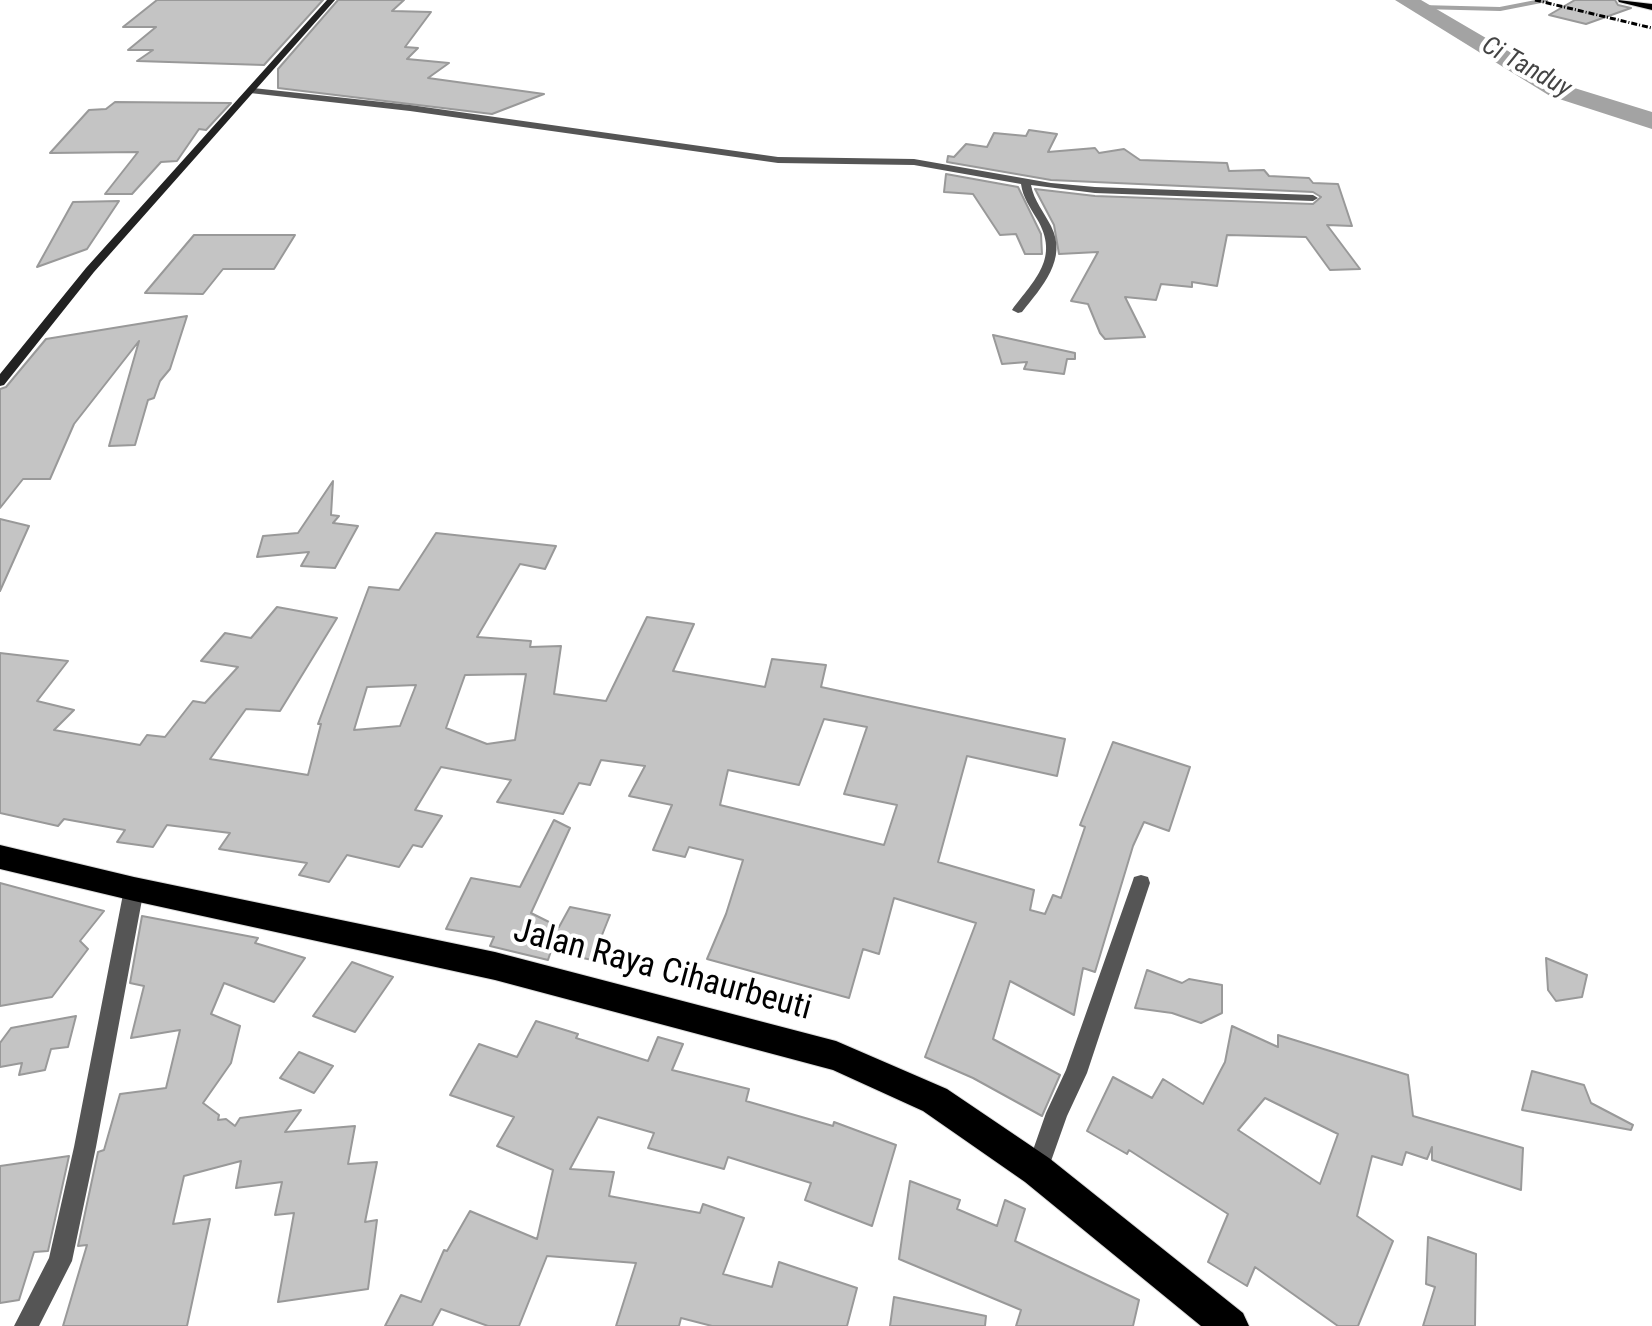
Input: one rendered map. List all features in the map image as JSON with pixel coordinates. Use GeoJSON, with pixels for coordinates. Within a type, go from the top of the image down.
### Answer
{"type":"FeatureCollection","features":[{"type":"Feature","properties":{"kind":"highway"},"geometry":{"type":"LineString","coordinates":[[1623,0],[1652,7]]}},
{"type":"Feature","properties":{"kind":"highway","name":"Jalan Raya Cihaurbeuti"},"geometry":{"type":"LineString","coordinates":[[0,857],[134,889],[495,966],[836,1056],[935,1100],[1037,1170],[1230,1326]]}},
{"type":"Feature","properties":{"kind":"street"},"geometry":{"type":"LineString","coordinates":[[0,382],[90,270],[253,91],[331,0]]}},
{"type":"Feature","properties":{"kind":"street"},"geometry":{"type":"LineString","coordinates":[[253,91],[410,108],[746,157],[914,162],[1095,190],[1313,198]]}},
{"type":"Feature","properties":{"kind":"street"},"geometry":{"type":"LineString","coordinates":[[1018,310],[1051,268],[1053,251],[1043,217],[1027,198],[1026,181]]}},
{"type":"Feature","properties":{"kind":"street"},"geometry":{"type":"LineString","coordinates":[[1037,1170],[1057,1113],[1076,1073],[1141,883]]}},
{"type":"Feature","properties":{"kind":"street"},"geometry":{"type":"LineString","coordinates":[[26,1326],[60,1261],[134,889]]}},
{"type":"Feature","properties":{"kind":"building"},"geometry":{"type":"Polygon","coordinates":[[[157,0],[323,0],[264,65],[137,61],[153,50],[128,50],[156,27],[123,27],[157,0]]]}},
{"type":"Feature","properties":{"kind":"building"},"geometry":{"type":"Polygon","coordinates":[[[338,0],[404,0],[392,11],[431,12],[405,47],[418,48],[407,59],[449,63],[428,78],[544,94],[492,114],[278,88],[278,69],[338,0]]]}},
{"type":"Feature","properties":{"kind":"building"},"geometry":{"type":"Polygon","coordinates":[[[1575,0],[1615,0],[1618,5],[1631,8],[1586,24],[1549,15],[1575,0]]]}},
{"type":"Feature","properties":{"kind":"building"},"geometry":{"type":"Polygon","coordinates":[[[115,102],[231,103],[206,130],[199,129],[177,161],[161,162],[132,194],[105,194],[138,152],[50,153],[89,110],[106,109],[115,102]]]}},
{"type":"Feature","properties":{"kind":"building"},"geometry":{"type":"Polygon","coordinates":[[[1029,130],[1057,134],[1048,152],[1095,148],[1099,153],[1124,149],[1140,160],[1227,163],[1229,171],[1264,170],[1269,176],[1309,178],[1313,183],[1338,184],[1352,226],[1327,225],[1360,269],[1330,270],[1306,237],[1227,235],[1217,286],[1192,282],[1192,287],[1161,284],[1156,300],[1125,297],[1145,337],[1105,339],[1088,304],[1071,301],[1098,252],[1059,254],[1054,225],[1035,189],[1095,196],[1313,204],[1321,197],[1313,192],[1051,180],[947,162],[948,156],[954,157],[966,144],[987,147],[994,133],[1026,136],[1029,130]]]}},
{"type":"Feature","properties":{"kind":"building"},"geometry":{"type":"Polygon","coordinates":[[[946,174],[1018,187],[1041,234],[1042,254],[1025,254],[1016,234],[1000,235],[973,194],[944,192],[946,174]]]}},
{"type":"Feature","properties":{"kind":"building"},"geometry":{"type":"Polygon","coordinates":[[[119,201],[87,249],[37,267],[73,202],[119,201]]]}},
{"type":"Feature","properties":{"kind":"building"},"geometry":{"type":"Polygon","coordinates":[[[194,235],[295,235],[274,269],[223,269],[203,294],[145,293],[194,235]]]}},
{"type":"Feature","properties":{"kind":"building"},"geometry":{"type":"Polygon","coordinates":[[[187,316],[170,369],[160,381],[154,398],[148,400],[135,445],[109,446],[139,341],[74,424],[50,479],[23,479],[0,508],[0,389],[6,387],[46,339],[187,316]]]}},
{"type":"Feature","properties":{"kind":"building"},"geometry":{"type":"Polygon","coordinates":[[[993,335],[1075,353],[1075,359],[1067,359],[1064,374],[1024,369],[1027,362],[1002,364],[993,335]]]}},
{"type":"Feature","properties":{"kind":"building"},"geometry":{"type":"Polygon","coordinates":[[[333,481],[331,515],[339,516],[333,523],[358,526],[335,568],[301,566],[309,552],[257,557],[263,536],[298,533],[333,481]]]}},
{"type":"Feature","properties":{"kind":"building"},"geometry":{"type":"Polygon","coordinates":[[[0,519],[29,526],[0,591],[0,519]]]}},
{"type":"Feature","properties":{"kind":"building"},"geometry":{"type":"Polygon","coordinates":[[[436,533],[556,546],[545,569],[520,564],[477,637],[531,641],[530,647],[561,646],[554,694],[606,701],[647,617],[694,624],[673,671],[765,687],[772,659],[826,665],[821,687],[1065,739],[1057,776],[967,756],[938,862],[1034,890],[1030,910],[1045,914],[1053,895],[1061,898],[1085,827],[1080,825],[1113,742],[1190,767],[1169,831],[1144,822],[1133,846],[1095,972],[1083,968],[1074,1015],[1010,981],[993,1039],[1060,1075],[1042,1116],[973,1078],[925,1057],[976,923],[894,898],[879,954],[863,949],[849,998],[707,959],[726,914],[743,860],[689,847],[685,857],[653,850],[672,805],[629,796],[645,766],[601,760],[590,785],[579,783],[563,814],[497,802],[511,780],[441,767],[415,810],[442,816],[422,847],[413,845],[399,867],[347,855],[329,882],[299,875],[307,863],[219,849],[230,833],[167,825],[153,847],[117,842],[125,830],[64,819],[58,826],[0,813],[0,653],[68,661],[37,701],[74,710],[54,730],[140,745],[147,735],[165,737],[193,701],[205,703],[238,667],[201,661],[225,633],[251,638],[277,607],[337,618],[280,711],[246,709],[210,759],[308,775],[321,724],[318,724],[369,587],[399,590],[436,533]],[[526,674],[465,675],[446,728],[487,744],[515,740],[526,674]],[[416,685],[367,687],[354,730],[400,726],[416,685]],[[824,719],[799,785],[728,770],[720,805],[884,845],[897,805],[844,794],[867,727],[824,719]]]}},
{"type":"Feature","properties":{"kind":"building"},"geometry":{"type":"Polygon","coordinates":[[[554,820],[570,828],[531,913],[559,927],[570,907],[610,915],[592,960],[551,951],[548,960],[490,946],[494,937],[446,929],[471,878],[520,887],[554,820]]]}},
{"type":"Feature","properties":{"kind":"building"},"geometry":{"type":"Polygon","coordinates":[[[0,883],[104,911],[80,941],[88,949],[52,997],[0,1006],[0,883]]]}},
{"type":"Feature","properties":{"kind":"building"},"geometry":{"type":"Polygon","coordinates":[[[142,916],[258,938],[255,943],[305,958],[274,1002],[224,983],[211,1014],[240,1026],[231,1063],[203,1103],[219,1115],[218,1120],[226,1119],[235,1126],[240,1118],[301,1110],[285,1132],[355,1126],[348,1164],[377,1162],[365,1222],[377,1220],[368,1289],[278,1302],[294,1213],[275,1215],[282,1182],[236,1188],[241,1161],[184,1176],[173,1224],[210,1219],[187,1326],[63,1326],[87,1245],[78,1246],[98,1152],[104,1150],[120,1094],[166,1088],[180,1030],[131,1038],[144,986],[130,983],[142,916]]]}},
{"type":"Feature","properties":{"kind":"building"},"geometry":{"type":"Polygon","coordinates":[[[1546,958],[1587,975],[1582,997],[1556,1001],[1548,990],[1546,958]]]}},
{"type":"Feature","properties":{"kind":"building"},"geometry":{"type":"Polygon","coordinates":[[[352,962],[393,977],[355,1032],[313,1016],[352,962]]]}},
{"type":"Feature","properties":{"kind":"building"},"geometry":{"type":"Polygon","coordinates":[[[1147,970],[1182,983],[1189,979],[1222,985],[1222,1013],[1201,1023],[1172,1013],[1135,1008],[1147,970]]]}},
{"type":"Feature","properties":{"kind":"building"},"geometry":{"type":"Polygon","coordinates":[[[76,1016],[68,1047],[51,1049],[45,1070],[19,1075],[22,1063],[0,1067],[0,1043],[11,1028],[76,1016]]]}},
{"type":"Feature","properties":{"kind":"building"},"geometry":{"type":"Polygon","coordinates":[[[536,1021],[578,1034],[576,1038],[648,1061],[658,1037],[683,1044],[672,1070],[749,1089],[746,1101],[833,1126],[834,1122],[896,1145],[872,1226],[805,1200],[811,1183],[728,1157],[724,1169],[648,1148],[654,1133],[598,1117],[570,1169],[614,1172],[609,1196],[700,1213],[703,1204],[744,1218],[723,1274],[772,1287],[779,1262],[857,1288],[847,1326],[712,1326],[681,1318],[679,1326],[616,1326],[636,1263],[547,1256],[519,1326],[488,1326],[441,1309],[432,1326],[385,1326],[401,1295],[421,1302],[444,1250],[447,1251],[470,1211],[537,1239],[553,1170],[497,1146],[514,1117],[450,1095],[479,1044],[517,1057],[536,1021]]]}},
{"type":"Feature","properties":{"kind":"building"},"geometry":{"type":"Polygon","coordinates":[[[1232,1026],[1278,1047],[1278,1035],[1408,1075],[1413,1116],[1523,1148],[1521,1190],[1432,1160],[1432,1147],[1427,1159],[1406,1152],[1402,1165],[1372,1156],[1357,1216],[1393,1241],[1358,1326],[1338,1326],[1255,1267],[1247,1286],[1208,1262],[1228,1214],[1129,1150],[1127,1154],[1087,1131],[1113,1077],[1152,1098],[1163,1079],[1203,1104],[1225,1062],[1232,1026]],[[1265,1098],[1238,1130],[1320,1184],[1338,1134],[1265,1098]]]}},
{"type":"Feature","properties":{"kind":"building"},"geometry":{"type":"Polygon","coordinates":[[[299,1052],[333,1066],[314,1093],[280,1078],[299,1052]]]}},
{"type":"Feature","properties":{"kind":"building"},"geometry":{"type":"Polygon","coordinates":[[[1532,1071],[1584,1085],[1591,1103],[1633,1125],[1631,1130],[1522,1110],[1532,1071]]]}},
{"type":"Feature","properties":{"kind":"building"},"geometry":{"type":"Polygon","coordinates":[[[69,1156],[48,1251],[34,1252],[19,1300],[0,1303],[0,1166],[69,1156]]]}},
{"type":"Feature","properties":{"kind":"building"},"geometry":{"type":"Polygon","coordinates":[[[910,1181],[960,1200],[957,1209],[997,1226],[1005,1200],[1025,1209],[1015,1241],[1139,1300],[1133,1326],[1016,1326],[1021,1310],[899,1259],[910,1181]]]}},
{"type":"Feature","properties":{"kind":"building"},"geometry":{"type":"Polygon","coordinates":[[[1428,1237],[1476,1254],[1475,1326],[1423,1326],[1435,1287],[1426,1284],[1428,1237]]]}},
{"type":"Feature","properties":{"kind":"building"},"geometry":{"type":"Polygon","coordinates":[[[894,1297],[986,1316],[985,1326],[890,1326],[894,1297]]]}},
{"type":"Feature","properties":{"kind":"waterway","name":"Ci Tanduy"},"geometry":{"type":"LineString","coordinates":[[1406,0],[1559,91],[1652,121]]}},
{"type":"Feature","properties":{"kind":"waterway"},"geometry":{"type":"LineString","coordinates":[[1421,7],[1500,9],[1546,0]]}},
{"type":"Feature","properties":{"kind":"railway"},"geometry":{"type":"LineString","coordinates":[[1535,0],[1652,28]]}}]}
